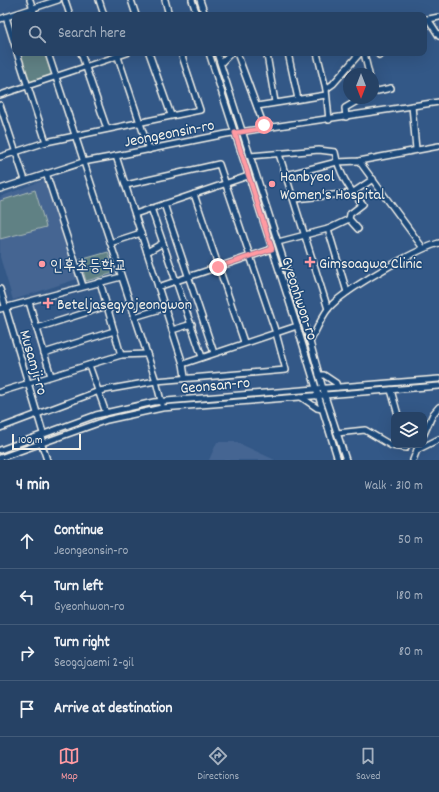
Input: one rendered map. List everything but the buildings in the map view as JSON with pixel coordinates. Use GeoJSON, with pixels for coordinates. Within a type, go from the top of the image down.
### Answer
{"type":"FeatureCollection","features":[{"type":"Feature","properties":{"kind":"street"},"geometry":{"type":"LineString","coordinates":[[30,0],[34,12]]}},
{"type":"Feature","properties":{"kind":"street"},"geometry":{"type":"LineString","coordinates":[[21,12],[58,0]]}},
{"type":"Feature","properties":{"kind":"street"},"geometry":{"type":"LineString","coordinates":[[65,0],[69,12]]}},
{"type":"Feature","properties":{"kind":"street"},"geometry":{"type":"LineString","coordinates":[[99,0],[103,12]]}},
{"type":"Feature","properties":{"kind":"street"},"geometry":{"type":"LineString","coordinates":[[131,0],[135,12]]}},
{"type":"Feature","properties":{"kind":"street"},"geometry":{"type":"LineString","coordinates":[[165,0],[168,12]]}},
{"type":"Feature","properties":{"kind":"street"},"geometry":{"type":"LineString","coordinates":[[192,0],[196,12]]}},
{"type":"Feature","properties":{"kind":"street"},"geometry":{"type":"LineString","coordinates":[[200,0],[204,12]]}},
{"type":"Feature","properties":{"kind":"street"},"geometry":{"type":"LineString","coordinates":[[0,19],[12,15]]}},
{"type":"Feature","properties":{"kind":"street"},"geometry":{"type":"LineString","coordinates":[[427,20],[439,16]]}},
{"type":"Feature","properties":{"kind":"street"},"geometry":{"type":"LineString","coordinates":[[6,17],[12,36]]}},
{"type":"Feature","properties":{"kind":"street"},"geometry":{"type":"LineString","coordinates":[[427,21],[439,36]]}},
{"type":"Feature","properties":{"kind":"street"},"geometry":{"type":"LineString","coordinates":[[18,56],[46,142]]}},
{"type":"Feature","properties":{"kind":"street"},"geometry":{"type":"LineString","coordinates":[[49,56],[156,381],[162,401],[162,408]]}},
{"type":"Feature","properties":{"kind":"street"},"geometry":{"type":"LineString","coordinates":[[82,56],[107,129]]}},
{"type":"Feature","properties":{"kind":"street"},"geometry":{"type":"LineString","coordinates":[[0,95],[86,67],[113,56]]}},
{"type":"Feature","properties":{"kind":"street"},"geometry":{"type":"LineString","coordinates":[[119,56],[150,150]]}},
{"type":"Feature","properties":{"kind":"street"},"geometry":{"type":"LineString","coordinates":[[150,56],[171,115]]}},
{"type":"Feature","properties":{"kind":"street"},"geometry":{"type":"LineString","coordinates":[[0,157],[46,142],[200,110],[182,56]]}},
{"type":"Feature","properties":{"kind":"street","name":"Gyeonhwon-ro"},"geometry":{"type":"LineString","coordinates":[[210,56],[297,326],[338,460]]}},
{"type":"Feature","properties":{"kind":"street","name":"Gyeonhwon-ro"},"geometry":{"type":"LineString","coordinates":[[218,56],[241,132],[310,342],[325,396],[346,460]]}},
{"type":"Feature","properties":{"kind":"street"},"geometry":{"type":"LineString","coordinates":[[221,63],[228,56]]}},
{"type":"Feature","properties":{"kind":"street"},"geometry":{"type":"LineString","coordinates":[[238,56],[265,128]]}},
{"type":"Feature","properties":{"kind":"street"},"geometry":{"type":"LineString","coordinates":[[267,56],[274,102]]}},
{"type":"Feature","properties":{"kind":"street"},"geometry":{"type":"LineString","coordinates":[[289,56],[298,99]]}},
{"type":"Feature","properties":{"kind":"street"},"geometry":{"type":"LineString","coordinates":[[318,56],[326,89],[328,120]]}},
{"type":"Feature","properties":{"kind":"street"},"geometry":{"type":"LineString","coordinates":[[326,89],[333,84],[357,56]]}},
{"type":"Feature","properties":{"kind":"street"},"geometry":{"type":"LineString","coordinates":[[365,56],[368,68]]}},
{"type":"Feature","properties":{"kind":"street"},"geometry":{"type":"LineString","coordinates":[[379,89],[391,88]]}},
{"type":"Feature","properties":{"kind":"street"},"geometry":{"type":"LineString","coordinates":[[257,106],[274,102],[326,95]]}},
{"type":"Feature","properties":{"kind":"street","name":"Jeongeonsin-ro"},"geometry":{"type":"LineString","coordinates":[[0,189],[84,162],[235,133],[439,102]]}},
{"type":"Feature","properties":{"kind":"street"},"geometry":{"type":"LineString","coordinates":[[346,117],[345,108],[352,104]]}},
{"type":"Feature","properties":{"kind":"street"},"geometry":{"type":"LineString","coordinates":[[0,105],[25,180]]}},
{"type":"Feature","properties":{"kind":"street"},"geometry":{"type":"LineString","coordinates":[[412,106],[416,149]]}},
{"type":"Feature","properties":{"kind":"street"},"geometry":{"type":"LineString","coordinates":[[286,175],[337,162],[359,161],[416,149],[439,146]]}},
{"type":"Feature","properties":{"kind":"street"},"geometry":{"type":"LineString","coordinates":[[250,156],[319,150],[335,152],[338,168],[352,193],[363,204],[350,214],[348,219],[328,229],[278,242]]}},
{"type":"Feature","properties":{"kind":"street"},"geometry":{"type":"LineString","coordinates":[[279,154],[295,199],[328,309]]}},
{"type":"Feature","properties":{"kind":"street"},"geometry":{"type":"LineString","coordinates":[[116,156],[164,308],[172,328],[183,364],[185,377]]}},
{"type":"Feature","properties":{"kind":"street"},"geometry":{"type":"LineString","coordinates":[[359,161],[423,248]]}},
{"type":"Feature","properties":{"kind":"street"},"geometry":{"type":"LineString","coordinates":[[0,428],[36,413],[99,391],[185,377],[286,370],[276,333],[219,164],[126,185]]}},
{"type":"Feature","properties":{"kind":"street"},"geometry":{"type":"LineString","coordinates":[[46,173],[83,286]]}},
{"type":"Feature","properties":{"kind":"street"},"geometry":{"type":"LineString","coordinates":[[135,214],[248,176]]}},
{"type":"Feature","properties":{"kind":"street"},"geometry":{"type":"LineString","coordinates":[[295,199],[352,193],[373,179]]}},
{"type":"Feature","properties":{"kind":"street"},"geometry":{"type":"LineString","coordinates":[[194,194],[230,306],[244,342]]}},
{"type":"Feature","properties":{"kind":"street"},"geometry":{"type":"LineString","coordinates":[[164,204],[214,353]]}},
{"type":"Feature","properties":{"kind":"street"},"geometry":{"type":"LineString","coordinates":[[151,208],[192,324],[202,357]]}},
{"type":"Feature","properties":{"kind":"street"},"geometry":{"type":"LineString","coordinates":[[348,219],[358,229]]}},
{"type":"Feature","properties":{"kind":"street"},"geometry":{"type":"LineString","coordinates":[[328,229],[347,292]]}},
{"type":"Feature","properties":{"kind":"street"},"geometry":{"type":"LineString","coordinates":[[110,242],[141,233]]}},
{"type":"Feature","properties":{"kind":"street"},"geometry":{"type":"LineString","coordinates":[[147,252],[163,243]]}},
{"type":"Feature","properties":{"kind":"street"},"geometry":{"type":"LineString","coordinates":[[310,342],[328,309],[347,292],[423,248],[439,243]]}},
{"type":"Feature","properties":{"kind":"street"},"geometry":{"type":"LineString","coordinates":[[158,287],[272,249]]}},
{"type":"Feature","properties":{"kind":"street"},"geometry":{"type":"LineString","coordinates":[[2,308],[121,277]]}},
{"type":"Feature","properties":{"kind":"street"},"geometry":{"type":"LineString","coordinates":[[100,282],[121,355]]}},
{"type":"Feature","properties":{"kind":"street","name":"Musamji-ro"},"geometry":{"type":"LineString","coordinates":[[0,289],[2,308],[28,383],[43,433]]}},
{"type":"Feature","properties":{"kind":"street"},"geometry":{"type":"LineString","coordinates":[[29,302],[51,376]]}},
{"type":"Feature","properties":{"kind":"street"},"geometry":{"type":"LineString","coordinates":[[37,328],[107,306]]}},
{"type":"Feature","properties":{"kind":"street"},"geometry":{"type":"LineString","coordinates":[[134,317],[164,308]]}},
{"type":"Feature","properties":{"kind":"street"},"geometry":{"type":"LineString","coordinates":[[172,328],[192,324]]}},
{"type":"Feature","properties":{"kind":"street"},"geometry":{"type":"LineString","coordinates":[[183,364],[244,342],[297,326]]}},
{"type":"Feature","properties":{"kind":"street"},"geometry":{"type":"LineString","coordinates":[[44,353],[114,331]]}},
{"type":"Feature","properties":{"kind":"street"},"geometry":{"type":"LineString","coordinates":[[0,392],[121,355],[146,354]]}},
{"type":"Feature","properties":{"kind":"street"},"geometry":{"type":"LineString","coordinates":[[90,365],[106,413]]}},
{"type":"Feature","properties":{"kind":"street"},"geometry":{"type":"LineString","coordinates":[[319,375],[324,375],[336,383],[337,387]]}},
{"type":"Feature","properties":{"kind":"street","name":"Geonsan-ro"},"geometry":{"type":"LineString","coordinates":[[0,450],[43,433],[106,413],[162,401],[439,379]]}},
{"type":"Feature","properties":{"kind":"street","name":"Geonsan-ro"},"geometry":{"type":"LineString","coordinates":[[0,458],[41,442],[106,420],[162,408],[439,386]]}},
{"type":"Feature","properties":{"kind":"street"},"geometry":{"type":"LineString","coordinates":[[391,390],[397,412]]}},
{"type":"Feature","properties":{"kind":"street"},"geometry":{"type":"LineString","coordinates":[[301,397],[317,408],[322,409]]}},
{"type":"Feature","properties":{"kind":"street"},"geometry":{"type":"LineString","coordinates":[[427,427],[433,414],[439,406]]}},
{"type":"Feature","properties":{"kind":"street"},"geometry":{"type":"LineString","coordinates":[[337,433],[365,430],[391,445]]}},
{"type":"Feature","properties":{"kind":"street"},"geometry":{"type":"LineString","coordinates":[[43,433],[41,442],[47,460]]}},
{"type":"Feature","properties":{"kind":"street"},"geometry":{"type":"LineString","coordinates":[[416,452],[439,439]]}},
{"type":"Feature","properties":{"kind":"shaded area"},"geometry":{"type":"Polygon","coordinates":[[[44,180],[77,279],[13,300],[0,257],[0,197],[44,180]]]}},
{"type":"Feature","properties":{"kind":"shaded area"},"geometry":{"type":"Polygon","coordinates":[[[217,442],[236,442],[275,460],[209,460],[217,442]]]}},
{"type":"Feature","properties":{"kind":"green space"},"geometry":{"type":"Polygon","coordinates":[[[49,56],[55,77],[27,86],[18,57],[49,56]]]}},
{"type":"Feature","properties":{"kind":"green space"},"geometry":{"type":"Polygon","coordinates":[[[35,190],[46,227],[0,239],[0,201],[35,190]]]}},
{"type":"Feature","properties":{"kind":"green space"},"geometry":{"type":"Polygon","coordinates":[[[108,252],[114,273],[86,281],[80,260],[108,252]]]}},
{"type":"Feature","properties":{"kind":"place","name":"Hanbyeol Women's Hospital"},"geometry":{"type":"Point","coordinates":[272,184]}},
{"type":"Feature","properties":{"kind":"place","name":"Gimsoagwa Clinic"},"geometry":{"type":"Point","coordinates":[310,262]}},
{"type":"Feature","properties":{"kind":"place","name":"인후초등학교"},"geometry":{"type":"Point","coordinates":[42,264]}},
{"type":"Feature","properties":{"kind":"place","name":"Beteljasegyojeongwon"},"geometry":{"type":"Point","coordinates":[48,303]}},
{"type":"Feature","properties":{"kind":"route"},"geometry":{"type":"LineString","coordinates":[[218,267],[272,249],[235,133],[265,128],[264,125]]}}]}
